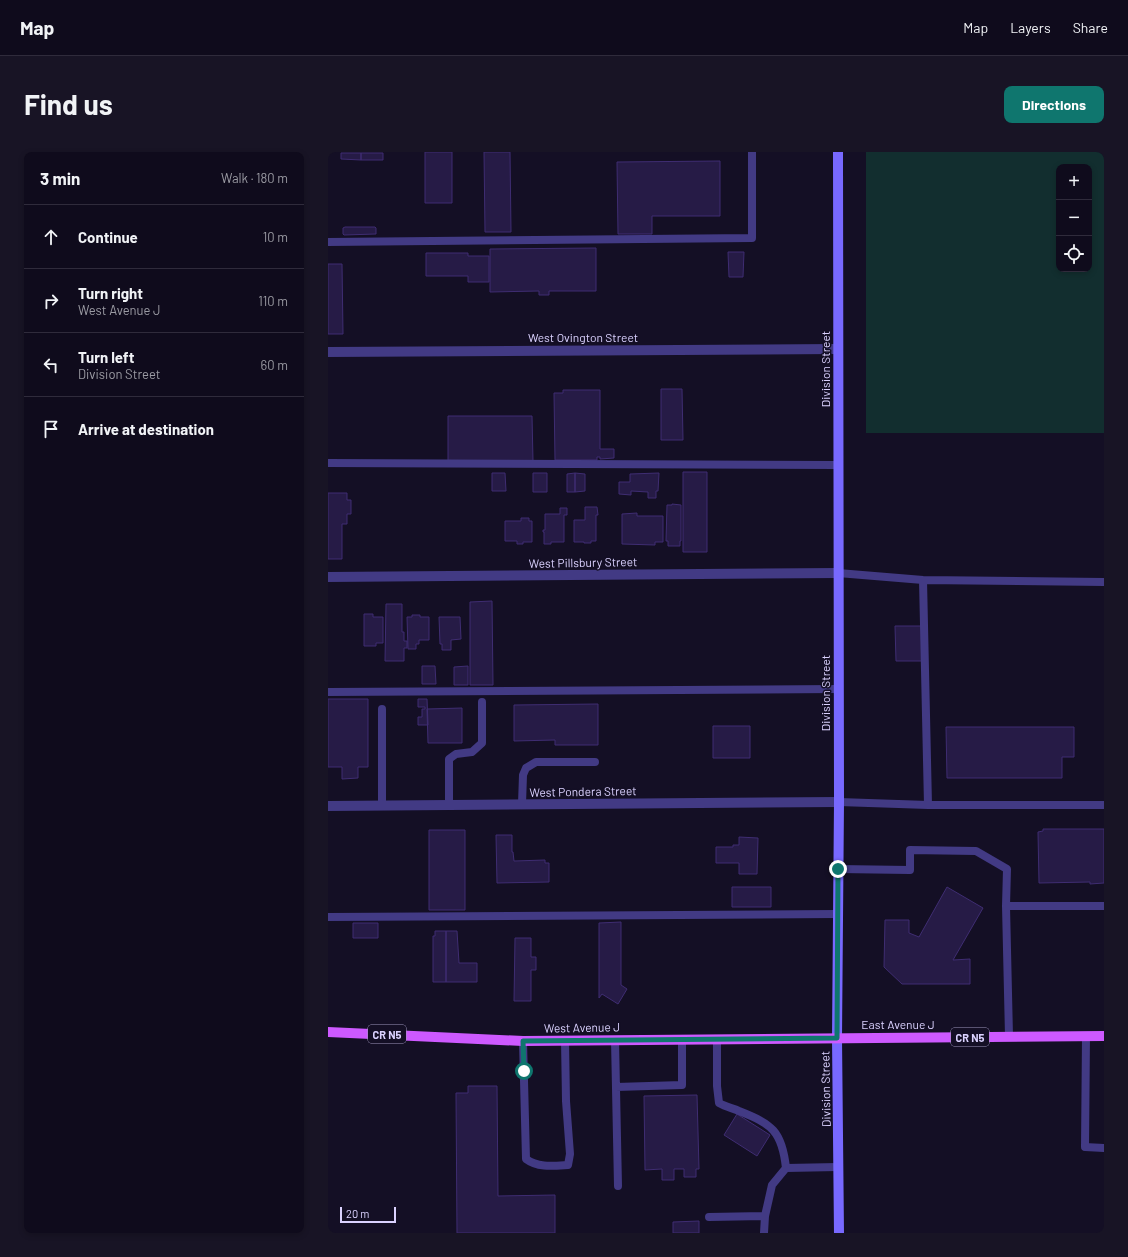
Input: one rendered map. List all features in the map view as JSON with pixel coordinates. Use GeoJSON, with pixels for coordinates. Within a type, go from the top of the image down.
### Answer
{"type":"FeatureCollection","features":[{"type":"Feature","properties":{"kind":"main road","name":"Division Street"},"geometry":{"type":"LineString","coordinates":[[838,152],[837,1038],[839,1233]]}},
{"type":"Feature","properties":{"kind":"main road","name":"West Avenue J"},"geometry":{"type":"LineString","coordinates":[[328,1032],[523,1041],[837,1038]]}},
{"type":"Feature","properties":{"kind":"main road","name":"East Avenue J"},"geometry":{"type":"LineString","coordinates":[[837,1038],[1104,1036]]}},
{"type":"Feature","properties":{"kind":"street","name":"West Ovington Street"},"geometry":{"type":"LineString","coordinates":[[328,352],[838,349]]}},
{"type":"Feature","properties":{"kind":"street","name":"West Pillsbury Street"},"geometry":{"type":"LineString","coordinates":[[328,577],[838,573]]}},
{"type":"Feature","properties":{"kind":"street","name":"West Pondera Street"},"geometry":{"type":"LineString","coordinates":[[328,806],[838,802]]}},
{"type":"Feature","properties":{"kind":"lane"},"geometry":{"type":"LineString","coordinates":[[328,242],[752,238],[752,152]]}},
{"type":"Feature","properties":{"kind":"lane"},"geometry":{"type":"LineString","coordinates":[[328,464],[838,465]]}},
{"type":"Feature","properties":{"kind":"lane"},"geometry":{"type":"LineString","coordinates":[[838,573],[923,580],[1104,582]]}},
{"type":"Feature","properties":{"kind":"lane"},"geometry":{"type":"LineString","coordinates":[[923,580],[928,805]]}},
{"type":"Feature","properties":{"kind":"lane"},"geometry":{"type":"LineString","coordinates":[[328,692],[838,689]]}},
{"type":"Feature","properties":{"kind":"lane"},"geometry":{"type":"LineString","coordinates":[[449,805],[449,759],[456,754],[472,752],[482,743],[482,702]]}},
{"type":"Feature","properties":{"kind":"lane"},"geometry":{"type":"LineString","coordinates":[[382,709],[382,806]]}},
{"type":"Feature","properties":{"kind":"lane"},"geometry":{"type":"LineString","coordinates":[[522,804],[522,775],[526,768],[536,762],[594,762]]}},
{"type":"Feature","properties":{"kind":"lane"},"geometry":{"type":"LineString","coordinates":[[838,802],[928,805],[1104,805]]}},
{"type":"Feature","properties":{"kind":"lane"},"geometry":{"type":"LineString","coordinates":[[838,869],[910,870],[910,850],[976,851],[1007,869],[1006,906],[1009,1036]]}},
{"type":"Feature","properties":{"kind":"lane"},"geometry":{"type":"LineString","coordinates":[[1006,906],[1104,906]]}},
{"type":"Feature","properties":{"kind":"lane"},"geometry":{"type":"LineString","coordinates":[[328,916],[837,914]]}},
{"type":"Feature","properties":{"kind":"lane"},"geometry":{"type":"LineString","coordinates":[[1086,1036],[1085,1148],[1104,1148]]}},
{"type":"Feature","properties":{"kind":"lane"},"geometry":{"type":"LineString","coordinates":[[616,1086],[682,1085],[682,1039]]}},
{"type":"Feature","properties":{"kind":"lane"},"geometry":{"type":"LineString","coordinates":[[717,1039],[717,1086],[719,1103],[771,1126],[780,1138],[785,1153],[786,1168],[772,1185],[765,1216],[764,1233]]}},
{"type":"Feature","properties":{"kind":"lane"},"geometry":{"type":"LineString","coordinates":[[523,1041],[526,1159],[532,1164],[551,1166],[568,1165],[570,1154],[566,1101],[565,1040]]}},
{"type":"Feature","properties":{"kind":"lane"},"geometry":{"type":"LineString","coordinates":[[615,1040],[618,1186]]}},
{"type":"Feature","properties":{"kind":"lane"},"geometry":{"type":"LineString","coordinates":[[786,1168],[838,1167]]}},
{"type":"Feature","properties":{"kind":"lane"},"geometry":{"type":"LineString","coordinates":[[709,1217],[765,1216]]}},
{"type":"Feature","properties":{"kind":"green space"},"geometry":{"type":"Polygon","coordinates":[[[866,152],[1104,152],[1104,433],[866,433],[866,152]]]}},
{"type":"Feature","properties":{"kind":"building"},"geometry":{"type":"Polygon","coordinates":[[[425,152],[452,152],[452,203],[425,203],[425,152]]]}},
{"type":"Feature","properties":{"kind":"building"},"geometry":{"type":"Polygon","coordinates":[[[484,152],[510,152],[511,232],[485,232],[484,152]]]}},
{"type":"Feature","properties":{"kind":"building"},"geometry":{"type":"Polygon","coordinates":[[[341,153],[361,153],[361,160],[341,159],[341,153]]]}},
{"type":"Feature","properties":{"kind":"building"},"geometry":{"type":"Polygon","coordinates":[[[361,153],[383,153],[383,160],[361,160],[361,153]]]}},
{"type":"Feature","properties":{"kind":"building"},"geometry":{"type":"Polygon","coordinates":[[[720,161],[720,216],[652,216],[652,234],[618,234],[617,162],[720,161]]]}},
{"type":"Feature","properties":{"kind":"building"},"geometry":{"type":"Polygon","coordinates":[[[375,227],[376,234],[344,235],[343,228],[375,227]]]}},
{"type":"Feature","properties":{"kind":"building"},"geometry":{"type":"Polygon","coordinates":[[[596,248],[596,291],[549,291],[549,295],[539,295],[539,291],[490,292],[490,249],[596,248]]]}},
{"type":"Feature","properties":{"kind":"building"},"geometry":{"type":"Polygon","coordinates":[[[728,252],[744,252],[743,277],[729,277],[728,252]]]}},
{"type":"Feature","properties":{"kind":"building"},"geometry":{"type":"Polygon","coordinates":[[[426,253],[468,253],[468,256],[489,256],[489,282],[468,282],[468,276],[426,276],[426,253]]]}},
{"type":"Feature","properties":{"kind":"building"},"geometry":{"type":"Polygon","coordinates":[[[328,264],[342,264],[343,334],[328,334],[328,264]]]}},
{"type":"Feature","properties":{"kind":"building"},"geometry":{"type":"Polygon","coordinates":[[[661,389],[682,389],[683,440],[661,440],[661,389]]]}},
{"type":"Feature","properties":{"kind":"building"},"geometry":{"type":"Polygon","coordinates":[[[563,390],[600,390],[600,449],[614,449],[614,458],[600,459],[600,457],[597,457],[597,460],[555,460],[554,393],[563,393],[563,390]]]}},
{"type":"Feature","properties":{"kind":"building"},"geometry":{"type":"Polygon","coordinates":[[[448,416],[532,416],[533,461],[448,461],[448,416]]]}},
{"type":"Feature","properties":{"kind":"building"},"geometry":{"type":"Polygon","coordinates":[[[683,472],[707,472],[707,552],[683,552],[683,472]]]}},
{"type":"Feature","properties":{"kind":"building"},"geometry":{"type":"Polygon","coordinates":[[[492,473],[505,473],[506,491],[492,491],[492,473]]]}},
{"type":"Feature","properties":{"kind":"building"},"geometry":{"type":"Polygon","coordinates":[[[533,473],[547,473],[547,492],[533,492],[533,473]]]}},
{"type":"Feature","properties":{"kind":"building"},"geometry":{"type":"Polygon","coordinates":[[[575,473],[585,474],[585,491],[575,492],[575,473]]]}},
{"type":"Feature","properties":{"kind":"building"},"geometry":{"type":"Polygon","coordinates":[[[575,473],[575,492],[567,492],[567,474],[575,473]]]}},
{"type":"Feature","properties":{"kind":"building"},"geometry":{"type":"Polygon","coordinates":[[[659,473],[656,498],[648,498],[648,492],[631,491],[631,495],[619,494],[619,482],[630,482],[630,474],[659,473]]]}},
{"type":"Feature","properties":{"kind":"building"},"geometry":{"type":"Polygon","coordinates":[[[328,493],[347,493],[347,500],[351,500],[351,514],[347,514],[347,524],[342,524],[342,559],[328,559],[328,493]]]}},
{"type":"Feature","properties":{"kind":"building"},"geometry":{"type":"Polygon","coordinates":[[[667,505],[681,505],[680,546],[668,546],[668,541],[666,541],[667,505]]]}},
{"type":"Feature","properties":{"kind":"building"},"geometry":{"type":"Polygon","coordinates":[[[585,507],[597,507],[598,515],[596,515],[596,541],[591,541],[591,543],[574,542],[574,520],[585,520],[585,507]]]}},
{"type":"Feature","properties":{"kind":"building"},"geometry":{"type":"Polygon","coordinates":[[[560,508],[567,508],[567,515],[564,515],[564,542],[551,542],[551,544],[544,544],[543,530],[545,530],[545,514],[560,514],[560,508]]]}},
{"type":"Feature","properties":{"kind":"building"},"geometry":{"type":"Polygon","coordinates":[[[637,513],[637,516],[663,516],[663,542],[655,542],[655,545],[622,544],[622,514],[637,513]]]}},
{"type":"Feature","properties":{"kind":"building"},"geometry":{"type":"Polygon","coordinates":[[[521,518],[529,518],[529,521],[532,521],[532,542],[517,544],[517,541],[505,541],[505,521],[521,521],[521,518]]]}},
{"type":"Feature","properties":{"kind":"building"},"geometry":{"type":"Polygon","coordinates":[[[492,601],[493,685],[470,685],[470,602],[492,601]]]}},
{"type":"Feature","properties":{"kind":"building"},"geometry":{"type":"Polygon","coordinates":[[[386,604],[402,604],[402,632],[404,632],[404,641],[407,641],[407,648],[404,648],[404,661],[385,661],[386,604]]]}},
{"type":"Feature","properties":{"kind":"building"},"geometry":{"type":"Polygon","coordinates":[[[364,614],[373,614],[373,617],[383,617],[383,643],[376,643],[376,646],[364,646],[364,614]]]}},
{"type":"Feature","properties":{"kind":"building"},"geometry":{"type":"Polygon","coordinates":[[[412,615],[429,617],[429,640],[419,640],[419,644],[416,644],[416,649],[408,649],[407,617],[412,617],[412,615]]]}},
{"type":"Feature","properties":{"kind":"building"},"geometry":{"type":"Polygon","coordinates":[[[439,617],[460,617],[461,639],[451,640],[451,650],[442,650],[442,644],[440,644],[439,617]]]}},
{"type":"Feature","properties":{"kind":"building"},"geometry":{"type":"Polygon","coordinates":[[[895,626],[922,626],[922,661],[896,661],[895,626]]]}},
{"type":"Feature","properties":{"kind":"building"},"geometry":{"type":"Polygon","coordinates":[[[422,666],[435,666],[436,684],[422,684],[422,666]]]}},
{"type":"Feature","properties":{"kind":"building"},"geometry":{"type":"Polygon","coordinates":[[[468,666],[468,685],[454,685],[454,667],[468,666]]]}},
{"type":"Feature","properties":{"kind":"building"},"geometry":{"type":"Polygon","coordinates":[[[328,699],[368,699],[368,767],[358,767],[358,778],[342,779],[342,767],[328,767],[328,699]]]}},
{"type":"Feature","properties":{"kind":"building"},"geometry":{"type":"Polygon","coordinates":[[[418,699],[427,699],[428,725],[418,725],[418,717],[422,717],[422,709],[425,709],[425,707],[418,707],[418,699]]]}},
{"type":"Feature","properties":{"kind":"building"},"geometry":{"type":"Polygon","coordinates":[[[598,704],[598,745],[555,745],[555,740],[514,741],[514,705],[598,704]]]}},
{"type":"Feature","properties":{"kind":"building"},"geometry":{"type":"Polygon","coordinates":[[[462,708],[462,743],[428,743],[427,709],[462,708]]]}},
{"type":"Feature","properties":{"kind":"building"},"geometry":{"type":"Polygon","coordinates":[[[713,726],[750,726],[750,758],[713,758],[713,726]]]}},
{"type":"Feature","properties":{"kind":"building"},"geometry":{"type":"Polygon","coordinates":[[[946,727],[1074,727],[1074,757],[1062,757],[1062,778],[947,778],[946,727]]]}},
{"type":"Feature","properties":{"kind":"building"},"geometry":{"type":"Polygon","coordinates":[[[1043,829],[1104,829],[1104,883],[1039,883],[1038,832],[1043,831],[1043,829]]]}},
{"type":"Feature","properties":{"kind":"building"},"geometry":{"type":"Polygon","coordinates":[[[429,830],[465,830],[465,910],[429,910],[429,830]]]}},
{"type":"Feature","properties":{"kind":"building"},"geometry":{"type":"Polygon","coordinates":[[[496,835],[512,835],[512,852],[514,861],[545,860],[545,863],[549,863],[549,882],[497,883],[496,835]]]}},
{"type":"Feature","properties":{"kind":"building"},"geometry":{"type":"Polygon","coordinates":[[[739,837],[758,838],[757,874],[739,874],[739,863],[716,863],[716,847],[733,847],[733,845],[739,845],[739,837]]]}},
{"type":"Feature","properties":{"kind":"building"},"geometry":{"type":"Polygon","coordinates":[[[732,887],[771,887],[771,907],[732,907],[732,887]]]}},
{"type":"Feature","properties":{"kind":"building"},"geometry":{"type":"Polygon","coordinates":[[[947,887],[983,908],[953,960],[970,959],[970,984],[902,984],[884,967],[885,920],[909,920],[909,933],[919,937],[947,887]]]}},
{"type":"Feature","properties":{"kind":"building"},"geometry":{"type":"Polygon","coordinates":[[[621,922],[621,985],[627,989],[618,1004],[602,994],[599,998],[599,923],[621,922]]]}},
{"type":"Feature","properties":{"kind":"building"},"geometry":{"type":"Polygon","coordinates":[[[353,923],[378,923],[378,938],[353,938],[353,923]]]}},
{"type":"Feature","properties":{"kind":"building"},"geometry":{"type":"Polygon","coordinates":[[[435,931],[446,931],[446,982],[433,982],[433,936],[435,936],[435,931]]]}},
{"type":"Feature","properties":{"kind":"building"},"geometry":{"type":"Polygon","coordinates":[[[446,931],[457,931],[459,963],[477,963],[477,982],[446,982],[446,931]]]}},
{"type":"Feature","properties":{"kind":"building"},"geometry":{"type":"Polygon","coordinates":[[[515,938],[531,938],[531,957],[536,957],[536,970],[531,970],[531,1001],[514,1001],[515,938]]]}},
{"type":"Feature","properties":{"kind":"building"},"geometry":{"type":"Polygon","coordinates":[[[468,1086],[497,1086],[498,1196],[555,1195],[555,1233],[457,1233],[456,1093],[468,1093],[468,1086]]]}},
{"type":"Feature","properties":{"kind":"building"},"geometry":{"type":"Polygon","coordinates":[[[697,1095],[699,1169],[696,1169],[696,1177],[684,1177],[684,1169],[674,1169],[674,1180],[662,1180],[662,1169],[645,1170],[644,1096],[697,1095]]]}},
{"type":"Feature","properties":{"kind":"building"},"geometry":{"type":"Polygon","coordinates":[[[737,1114],[770,1135],[757,1156],[724,1135],[737,1114]]]}},
{"type":"Feature","properties":{"kind":"building"},"geometry":{"type":"Polygon","coordinates":[[[699,1221],[699,1233],[673,1233],[673,1222],[699,1221]]]}},
{"type":"Feature","properties":{"kind":"route"},"geometry":{"type":"LineString","coordinates":[[524,1071],[523,1041],[837,1038],[838,869]]}}]}
